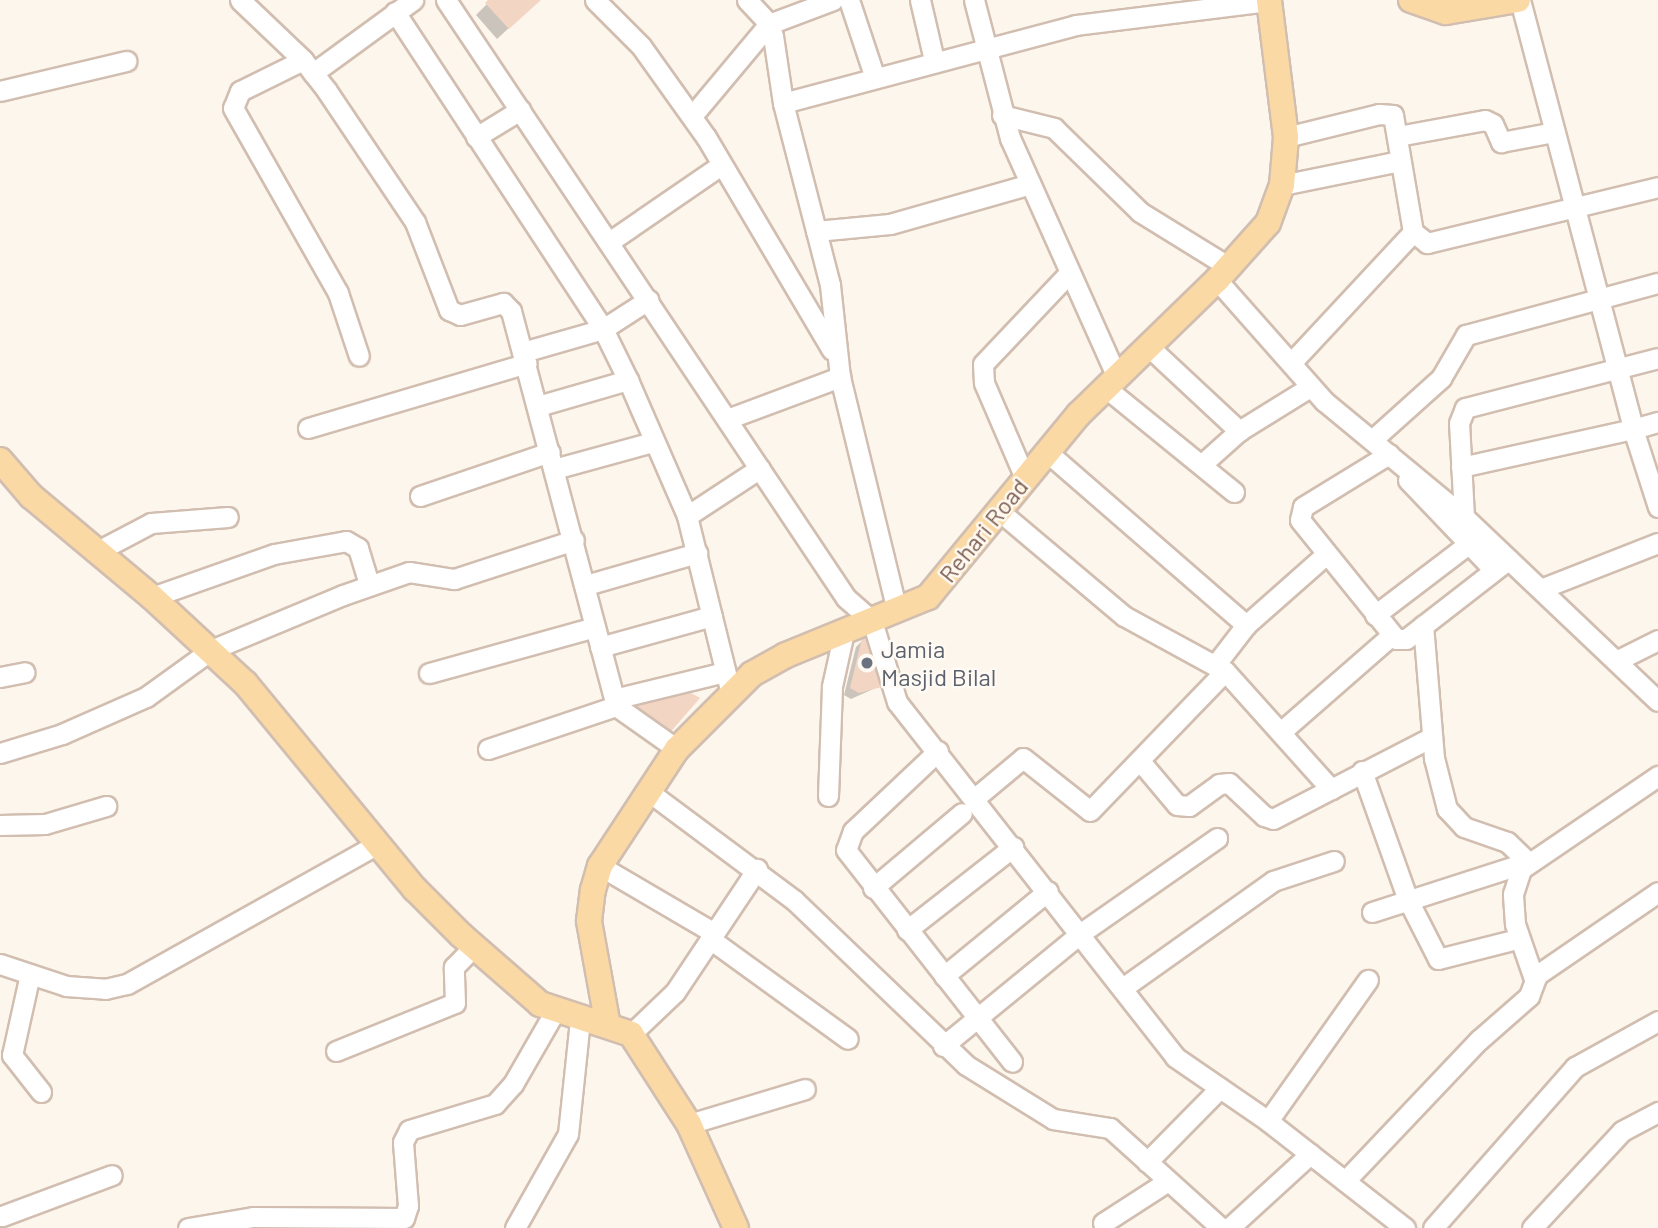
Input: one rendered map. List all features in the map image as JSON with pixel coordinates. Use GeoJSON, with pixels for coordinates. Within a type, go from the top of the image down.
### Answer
{"type":"FeatureCollection","features":[{"type":"Feature","properties":{"kind":"main road"},"geometry":{"type":"LineString","coordinates":[[1411,0],[1446,12],[1519,0]]}},
{"type":"Feature","properties":{"kind":"main road","name":"Rehari Road"},"geometry":{"type":"LineString","coordinates":[[620,1030],[589,921],[600,866],[677,749],[728,683],[786,655],[928,597],[1047,452],[1111,383],[1223,274],[1268,223],[1282,185],[1286,137],[1269,1]]}},
{"type":"Feature","properties":{"kind":"main road"},"geometry":{"type":"LineString","coordinates":[[0,460],[31,496],[152,597],[245,683],[377,844],[474,946],[524,990],[555,1011],[620,1030],[689,1124],[736,1228]]}},
{"type":"Feature","properties":{"kind":"street"},"geometry":{"type":"LineString","coordinates":[[240,0],[308,66],[415,222],[449,310],[460,315],[498,303],[508,305],[538,406],[615,703],[677,749]]}},
{"type":"Feature","properties":{"kind":"street"},"geometry":{"type":"LineString","coordinates":[[359,356],[338,293],[233,108],[240,91],[308,66],[413,0]]}},
{"type":"Feature","properties":{"kind":"street"},"geometry":{"type":"LineString","coordinates":[[446,0],[846,598],[872,621],[890,691],[938,751],[969,805],[1013,847],[1124,987],[1169,1050],[1268,1121],[1405,1228]]}},
{"type":"Feature","properties":{"kind":"street"},"geometry":{"type":"LineString","coordinates":[[595,0],[641,46],[692,116],[836,357]]}},
{"type":"Feature","properties":{"kind":"street"},"geometry":{"type":"LineString","coordinates":[[747,0],[769,24],[783,103],[830,285],[840,377],[898,611]]}},
{"type":"Feature","properties":{"kind":"street"},"geometry":{"type":"LineString","coordinates":[[692,116],[769,24],[833,0]]}},
{"type":"Feature","properties":{"kind":"street"},"geometry":{"type":"LineString","coordinates":[[849,0],[875,78]]}},
{"type":"Feature","properties":{"kind":"street"},"geometry":{"type":"LineString","coordinates":[[920,0],[934,60]]}},
{"type":"Feature","properties":{"kind":"street"},"geometry":{"type":"LineString","coordinates":[[974,0],[1002,114],[1069,273],[1111,383],[1201,466],[1234,492]]}},
{"type":"Feature","properties":{"kind":"street"},"geometry":{"type":"LineString","coordinates":[[1519,0],[1615,371],[1658,506]]}},
{"type":"Feature","properties":{"kind":"street"},"geometry":{"type":"LineString","coordinates":[[783,103],[986,46],[1076,25],[1269,1]]}},
{"type":"Feature","properties":{"kind":"street"},"geometry":{"type":"LineString","coordinates":[[396,12],[603,329],[687,516],[728,683],[615,703],[488,749]]}},
{"type":"Feature","properties":{"kind":"street"},"geometry":{"type":"LineString","coordinates":[[0,92],[126,61]]}},
{"type":"Feature","properties":{"kind":"street"},"geometry":{"type":"LineString","coordinates":[[476,136],[520,110]]}},
{"type":"Feature","properties":{"kind":"street"},"geometry":{"type":"LineString","coordinates":[[1286,137],[1388,112],[1398,122],[1400,161],[1413,232],[1419,241],[1437,243],[1575,211],[1658,187]]}},
{"type":"Feature","properties":{"kind":"street"},"geometry":{"type":"LineString","coordinates":[[1002,114],[1054,128],[1140,212],[1223,274],[1310,387],[1464,517],[1502,565]]}},
{"type":"Feature","properties":{"kind":"street"},"geometry":{"type":"LineString","coordinates":[[1398,136],[1485,120],[1493,124],[1502,142],[1554,132]]}},
{"type":"Feature","properties":{"kind":"street"},"geometry":{"type":"LineString","coordinates":[[1282,185],[1400,161]]}},
{"type":"Feature","properties":{"kind":"street"},"geometry":{"type":"LineString","coordinates":[[609,242],[721,165]]}},
{"type":"Feature","properties":{"kind":"street"},"geometry":{"type":"LineString","coordinates":[[816,231],[890,224],[1030,184]]}},
{"type":"Feature","properties":{"kind":"street"},"geometry":{"type":"LineString","coordinates":[[1291,363],[1413,232]]}},
{"type":"Feature","properties":{"kind":"street"},"geometry":{"type":"LineString","coordinates":[[1025,478],[984,383],[983,363],[1069,273]]}},
{"type":"Feature","properties":{"kind":"street"},"geometry":{"type":"LineString","coordinates":[[1372,440],[1440,378],[1466,335],[1658,283]]}},
{"type":"Feature","properties":{"kind":"street"},"geometry":{"type":"LineString","coordinates":[[308,428],[525,358],[603,329],[648,300]]}},
{"type":"Feature","properties":{"kind":"street"},"geometry":{"type":"LineString","coordinates":[[1148,346],[1239,431]]}},
{"type":"Feature","properties":{"kind":"street"},"geometry":{"type":"LineString","coordinates":[[1464,517],[1459,424],[1465,408],[1658,358]]}},
{"type":"Feature","properties":{"kind":"street"},"geometry":{"type":"LineString","coordinates":[[727,419],[840,377]]}},
{"type":"Feature","properties":{"kind":"street"},"geometry":{"type":"LineString","coordinates":[[538,406],[628,380]]}},
{"type":"Feature","properties":{"kind":"street"},"geometry":{"type":"LineString","coordinates":[[1201,466],[1239,431],[1310,387]]}},
{"type":"Feature","properties":{"kind":"street"},"geometry":{"type":"LineString","coordinates":[[1461,467],[1658,422]]}},
{"type":"Feature","properties":{"kind":"street"},"geometry":{"type":"LineString","coordinates":[[420,496],[552,460],[653,442]]}},
{"type":"Feature","properties":{"kind":"street"},"geometry":{"type":"LineString","coordinates":[[1047,452],[1246,625]]}},
{"type":"Feature","properties":{"kind":"street"},"geometry":{"type":"LineString","coordinates":[[1395,459],[1418,495],[1466,545],[1543,589],[1658,701]]}},
{"type":"Feature","properties":{"kind":"street"},"geometry":{"type":"LineString","coordinates":[[1395,459],[1303,507],[1302,528],[1392,635],[1401,641],[1502,565]]}},
{"type":"Feature","properties":{"kind":"street"},"geometry":{"type":"LineString","coordinates":[[687,516],[760,468]]}},
{"type":"Feature","properties":{"kind":"street"},"geometry":{"type":"LineString","coordinates":[[998,510],[1124,616],[1221,668],[1283,730],[1331,789]]}},
{"type":"Feature","properties":{"kind":"street"},"geometry":{"type":"LineString","coordinates":[[96,552],[151,523],[228,517]]}},
{"type":"Feature","properties":{"kind":"street"},"geometry":{"type":"LineString","coordinates":[[0,753],[54,737],[146,697],[211,650],[369,585],[419,571],[454,579],[574,540]]}},
{"type":"Feature","properties":{"kind":"street"},"geometry":{"type":"LineString","coordinates":[[152,597],[282,551],[346,541],[358,548],[369,585]]}},
{"type":"Feature","properties":{"kind":"street"},"geometry":{"type":"LineString","coordinates":[[1543,589],[1658,543]]}},
{"type":"Feature","properties":{"kind":"street"},"geometry":{"type":"LineString","coordinates":[[1375,615],[1466,545]]}},
{"type":"Feature","properties":{"kind":"street"},"geometry":{"type":"LineString","coordinates":[[586,585],[697,553]]}},
{"type":"Feature","properties":{"kind":"street"},"geometry":{"type":"LineString","coordinates":[[873,888],[1023,758],[1090,811],[1140,761],[1221,668],[1246,625],[1325,555]]}},
{"type":"Feature","properties":{"kind":"street"},"geometry":{"type":"LineString","coordinates":[[600,647],[712,616]]}},
{"type":"Feature","properties":{"kind":"street"},"geometry":{"type":"LineString","coordinates":[[1423,625],[1432,737],[1447,809],[1464,827],[1507,842],[1528,862]]}},
{"type":"Feature","properties":{"kind":"street"},"geometry":{"type":"LineString","coordinates":[[429,673],[595,626]]}},
{"type":"Feature","properties":{"kind":"street"},"geometry":{"type":"LineString","coordinates":[[828,796],[828,726],[844,632]]}},
{"type":"Feature","properties":{"kind":"street"},"geometry":{"type":"LineString","coordinates":[[1283,730],[1392,635]]}},
{"type":"Feature","properties":{"kind":"street"},"geometry":{"type":"LineString","coordinates":[[1616,661],[1658,640]]}},
{"type":"Feature","properties":{"kind":"street"},"geometry":{"type":"LineString","coordinates":[[0,677],[25,672]]}},
{"type":"Feature","properties":{"kind":"street"},"geometry":{"type":"LineString","coordinates":[[1140,761],[1182,807],[1229,783],[1273,819],[1432,737]]}},
{"type":"Feature","properties":{"kind":"street"},"geometry":{"type":"LineString","coordinates":[[938,751],[846,839],[850,859],[1012,1062]]}},
{"type":"Feature","properties":{"kind":"street"},"geometry":{"type":"LineString","coordinates":[[1362,771],[1408,900],[1438,959],[1517,939]]}},
{"type":"Feature","properties":{"kind":"street"},"geometry":{"type":"LineString","coordinates":[[1534,979],[1517,939],[1513,894],[1521,869],[1658,776]]}},
{"type":"Feature","properties":{"kind":"street"},"geometry":{"type":"LineString","coordinates":[[649,792],[757,869],[943,1046],[1053,1119],[1110,1128],[1221,1228]]}},
{"type":"Feature","properties":{"kind":"street"},"geometry":{"type":"LineString","coordinates":[[0,825],[45,824],[107,806]]}},
{"type":"Feature","properties":{"kind":"street"},"geometry":{"type":"LineString","coordinates":[[943,1046],[1081,933],[1217,838]]}},
{"type":"Feature","properties":{"kind":"street"},"geometry":{"type":"LineString","coordinates":[[0,964],[88,990],[127,984],[377,844]]}},
{"type":"Feature","properties":{"kind":"street"},"geometry":{"type":"LineString","coordinates":[[907,930],[1013,847]]}},
{"type":"Feature","properties":{"kind":"street"},"geometry":{"type":"LineString","coordinates":[[1124,987],[1273,881],[1334,861]]}},
{"type":"Feature","properties":{"kind":"street"},"geometry":{"type":"LineString","coordinates":[[1372,912],[1528,862]]}},
{"type":"Feature","properties":{"kind":"street"},"geometry":{"type":"LineString","coordinates":[[600,866],[712,936],[848,1039]]}},
{"type":"Feature","properties":{"kind":"street"},"geometry":{"type":"LineString","coordinates":[[620,1030],[675,992],[757,869]]}},
{"type":"Feature","properties":{"kind":"street"},"geometry":{"type":"LineString","coordinates":[[943,976],[1048,891]]}},
{"type":"Feature","properties":{"kind":"street"},"geometry":{"type":"LineString","coordinates":[[1345,1181],[1479,1040],[1529,996],[1534,979],[1658,892]]}},
{"type":"Feature","properties":{"kind":"street"},"geometry":{"type":"LineString","coordinates":[[336,1051],[456,1003],[454,967],[474,946]]}},
{"type":"Feature","properties":{"kind":"street"},"geometry":{"type":"LineString","coordinates":[[30,974],[12,1055],[41,1092]]}},
{"type":"Feature","properties":{"kind":"street"},"geometry":{"type":"LineString","coordinates":[[1268,1121],[1367,980]]}},
{"type":"Feature","properties":{"kind":"street"},"geometry":{"type":"LineString","coordinates":[[188,1228],[226,1219],[404,1223],[408,1206],[402,1142],[408,1130],[495,1104],[513,1084],[555,1011]]}},
{"type":"Feature","properties":{"kind":"street"},"geometry":{"type":"LineString","coordinates":[[515,1228],[568,1134],[580,1020]]}},
{"type":"Feature","properties":{"kind":"street"},"geometry":{"type":"LineString","coordinates":[[1434,1227],[1581,1062],[1658,1021]]}},
{"type":"Feature","properties":{"kind":"street"},"geometry":{"type":"LineString","coordinates":[[1147,1162],[1220,1088]]}},
{"type":"Feature","properties":{"kind":"street"},"geometry":{"type":"LineString","coordinates":[[689,1124],[805,1089]]}},
{"type":"Feature","properties":{"kind":"street"},"geometry":{"type":"LineString","coordinates":[[1532,1228],[1627,1128],[1658,1112]]}},
{"type":"Feature","properties":{"kind":"street"},"geometry":{"type":"LineString","coordinates":[[1229,1228],[1310,1154]]}},
{"type":"Feature","properties":{"kind":"street"},"geometry":{"type":"LineString","coordinates":[[1,1215],[112,1175]]}},
{"type":"Feature","properties":{"kind":"street"},"geometry":{"type":"LineString","coordinates":[[1103,1223],[1168,1181]]}},
{"type":"Feature","properties":{"kind":"street"},"geometry":{"type":"LineString","coordinates":[[1,1215],[20,1228]]}},
{"type":"Feature","properties":{"kind":"building"},"geometry":{"type":"Polygon","coordinates":[[[488,0],[541,0],[509,29],[485,3],[488,0]]]}},
{"type":"Feature","properties":{"kind":"building","name":"Jamia Masjid Bilal"},"geometry":{"type":"Polygon","coordinates":[[[862,638],[872,639],[882,687],[859,693],[850,688],[862,638]]]}},
{"type":"Feature","properties":{"kind":"building"},"geometry":{"type":"Polygon","coordinates":[[[691,693],[700,698],[668,735],[635,711],[637,703],[691,693]]]}},
{"type":"Feature","properties":{"kind":"place","name":"Jamia Masjid Bilal"},"geometry":{"type":"Point","coordinates":[867,663]}}]}
